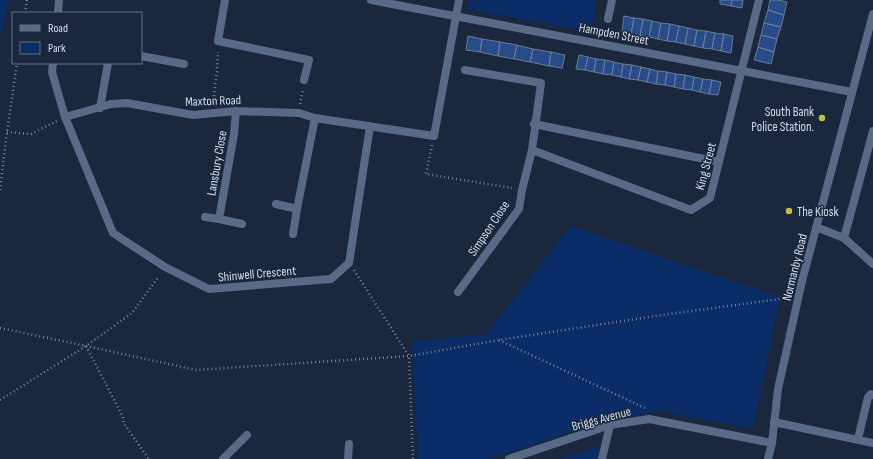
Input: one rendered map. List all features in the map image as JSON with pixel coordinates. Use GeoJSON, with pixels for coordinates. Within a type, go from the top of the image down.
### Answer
{"type":"FeatureCollection","features":[{"type":"Feature","properties":{"kind":"street"},"geometry":{"type":"LineString","coordinates":[[58,12],[59,0]]}},
{"type":"Feature","properties":{"kind":"street"},"geometry":{"type":"LineString","coordinates":[[225,0],[218,42],[309,60],[304,80]]}},
{"type":"Feature","properties":{"kind":"street","name":"Hampden Street"},"geometry":{"type":"LineString","coordinates":[[371,0],[852,92]]}},
{"type":"Feature","properties":{"kind":"street"},"geometry":{"type":"LineString","coordinates":[[434,136],[459,0]]}},
{"type":"Feature","properties":{"kind":"street"},"geometry":{"type":"LineString","coordinates":[[608,19],[612,0]]}},
{"type":"Feature","properties":{"kind":"street","name":"King Street"},"geometry":{"type":"LineString","coordinates":[[532,150],[691,210],[710,198],[759,0]]}},
{"type":"Feature","properties":{"kind":"street","name":"Normanby Road"},"geometry":{"type":"LineString","coordinates":[[768,459],[772,443],[778,389],[798,296],[873,14]]}},
{"type":"Feature","properties":{"kind":"street"},"geometry":{"type":"LineString","coordinates":[[142,56],[184,64]]}},
{"type":"Feature","properties":{"kind":"street","name":"Shinwell Crescent"},"geometry":{"type":"LineString","coordinates":[[53,64],[52,72],[65,117],[113,233],[165,267],[209,289],[331,279],[349,263]]}},
{"type":"Feature","properties":{"kind":"street"},"geometry":{"type":"LineString","coordinates":[[100,108],[108,64]]}},
{"type":"Feature","properties":{"kind":"street","name":"Simpson Close"},"geometry":{"type":"LineString","coordinates":[[458,292],[519,209],[532,150],[534,124],[541,83],[465,70]]}},
{"type":"Feature","properties":{"kind":"street","name":"Maxton Road"},"geometry":{"type":"LineString","coordinates":[[65,117],[111,104],[127,103],[193,115],[236,111],[299,113],[315,118],[434,136]]}},
{"type":"Feature","properties":{"kind":"street","name":"Lansbury Close"},"geometry":{"type":"LineString","coordinates":[[219,219],[234,134],[236,111]]}},
{"type":"Feature","properties":{"kind":"street"},"geometry":{"type":"LineString","coordinates":[[293,234],[315,118]]}},
{"type":"Feature","properties":{"kind":"street"},"geometry":{"type":"LineString","coordinates":[[534,124],[719,162]]}},
{"type":"Feature","properties":{"kind":"street"},"geometry":{"type":"LineString","coordinates":[[349,263],[370,126]]}},
{"type":"Feature","properties":{"kind":"street"},"geometry":{"type":"LineString","coordinates":[[844,238],[873,131]]}},
{"type":"Feature","properties":{"kind":"street"},"geometry":{"type":"LineString","coordinates":[[276,204],[297,209]]}},
{"type":"Feature","properties":{"kind":"street"},"geometry":{"type":"LineString","coordinates":[[205,217],[242,224]]}},
{"type":"Feature","properties":{"kind":"street"},"geometry":{"type":"LineString","coordinates":[[816,227],[844,238],[873,264]]}},
{"type":"Feature","properties":{"kind":"street"},"geometry":{"type":"LineString","coordinates":[[858,439],[868,397],[869,395],[873,395]]}},
{"type":"Feature","properties":{"kind":"street","name":"Briggs Avenue"},"geometry":{"type":"LineString","coordinates":[[509,459],[610,425],[649,419],[772,443]]}},
{"type":"Feature","properties":{"kind":"street"},"geometry":{"type":"LineString","coordinates":[[774,422],[873,442]]}},
{"type":"Feature","properties":{"kind":"street"},"geometry":{"type":"LineString","coordinates":[[602,459],[610,425]]}},
{"type":"Feature","properties":{"kind":"street"},"geometry":{"type":"LineString","coordinates":[[223,459],[247,436]]}},
{"type":"Feature","properties":{"kind":"street"},"geometry":{"type":"LineString","coordinates":[[348,459],[349,444]]}},
{"type":"Feature","properties":{"kind":"path"},"geometry":{"type":"LineString","coordinates":[[25,12],[27,0]]}},
{"type":"Feature","properties":{"kind":"path"},"geometry":{"type":"LineString","coordinates":[[211,113],[217,71],[218,42]]}},
{"type":"Feature","properties":{"kind":"path"},"geometry":{"type":"LineString","coordinates":[[0,190],[17,64]]}},
{"type":"Feature","properties":{"kind":"path"},"geometry":{"type":"LineString","coordinates":[[299,113],[304,80]]}},
{"type":"Feature","properties":{"kind":"path"},"geometry":{"type":"LineString","coordinates":[[7,132],[31,134],[65,117]]}},
{"type":"Feature","properties":{"kind":"path"},"geometry":{"type":"LineString","coordinates":[[434,136],[426,174],[522,190]]}},
{"type":"Feature","properties":{"kind":"path"},"geometry":{"type":"LineString","coordinates":[[349,263],[410,356],[413,459]]}},
{"type":"Feature","properties":{"kind":"path"},"geometry":{"type":"LineString","coordinates":[[0,400],[86,346],[132,313],[165,267]]}},
{"type":"Feature","properties":{"kind":"path"},"geometry":{"type":"LineString","coordinates":[[0,328],[196,370],[410,356],[499,340],[798,296]]}},
{"type":"Feature","properties":{"kind":"path"},"geometry":{"type":"LineString","coordinates":[[499,340],[647,410],[649,419]]}},
{"type":"Feature","properties":{"kind":"path"},"geometry":{"type":"LineString","coordinates":[[86,346],[123,417],[124,424],[149,459]]}},
{"type":"Feature","properties":{"kind":"green space"},"geometry":{"type":"Polygon","coordinates":[[[0,0],[9,0],[0,38],[0,0]]]}},
{"type":"Feature","properties":{"kind":"green space"},"geometry":{"type":"Polygon","coordinates":[[[469,0],[596,0],[592,26],[584,31],[468,9],[469,0]]]}},
{"type":"Feature","properties":{"kind":"green space"},"geometry":{"type":"Polygon","coordinates":[[[571,226],[780,297],[753,429],[659,411],[604,421],[489,459],[418,459],[412,341],[486,334],[571,226]]]}},
{"type":"Feature","properties":{"kind":"green space"},"geometry":{"type":"Polygon","coordinates":[[[601,446],[597,459],[560,459],[601,446]]]}},
{"type":"Feature","properties":{"kind":"building"},"geometry":{"type":"Polygon","coordinates":[[[720,0],[732,0],[731,6],[720,4],[720,0]]]}},
{"type":"Feature","properties":{"kind":"building"},"geometry":{"type":"Polygon","coordinates":[[[732,0],[743,0],[742,8],[731,6],[732,0]]]}},
{"type":"Feature","properties":{"kind":"building"},"geometry":{"type":"Polygon","coordinates":[[[770,0],[787,2],[784,15],[768,10],[770,0]]]}},
{"type":"Feature","properties":{"kind":"building"},"geometry":{"type":"Polygon","coordinates":[[[768,10],[784,15],[781,27],[764,23],[768,10]]]}},
{"type":"Feature","properties":{"kind":"building"},"geometry":{"type":"Polygon","coordinates":[[[624,16],[634,18],[631,34],[622,32],[624,16]]]}},
{"type":"Feature","properties":{"kind":"building"},"geometry":{"type":"Polygon","coordinates":[[[634,18],[643,19],[640,36],[631,34],[634,18]]]}},
{"type":"Feature","properties":{"kind":"building"},"geometry":{"type":"Polygon","coordinates":[[[643,19],[652,21],[649,37],[640,36],[643,19]]]}},
{"type":"Feature","properties":{"kind":"building"},"geometry":{"type":"Polygon","coordinates":[[[652,21],[661,23],[658,39],[649,37],[652,21]]]}},
{"type":"Feature","properties":{"kind":"building"},"geometry":{"type":"Polygon","coordinates":[[[661,23],[670,24],[667,41],[658,39],[661,23]]]}},
{"type":"Feature","properties":{"kind":"building"},"geometry":{"type":"Polygon","coordinates":[[[764,23],[781,27],[777,39],[761,35],[764,23]]]}},
{"type":"Feature","properties":{"kind":"building"},"geometry":{"type":"Polygon","coordinates":[[[670,24],[679,26],[676,42],[667,41],[670,24]]]}},
{"type":"Feature","properties":{"kind":"building"},"geometry":{"type":"Polygon","coordinates":[[[679,26],[688,28],[685,44],[676,42],[679,26]]]}},
{"type":"Feature","properties":{"kind":"building"},"geometry":{"type":"Polygon","coordinates":[[[688,28],[697,30],[694,46],[685,44],[688,28]]]}},
{"type":"Feature","properties":{"kind":"building"},"geometry":{"type":"Polygon","coordinates":[[[697,30],[706,31],[703,48],[694,46],[697,30]]]}},
{"type":"Feature","properties":{"kind":"building"},"geometry":{"type":"Polygon","coordinates":[[[706,31],[715,33],[712,49],[703,48],[706,31]]]}},
{"type":"Feature","properties":{"kind":"building"},"geometry":{"type":"Polygon","coordinates":[[[715,33],[724,34],[721,51],[712,49],[715,33]]]}},
{"type":"Feature","properties":{"kind":"building"},"geometry":{"type":"Polygon","coordinates":[[[724,34],[733,36],[731,53],[721,51],[724,34]]]}},
{"type":"Feature","properties":{"kind":"building"},"geometry":{"type":"Polygon","coordinates":[[[761,35],[777,39],[774,52],[758,47],[761,35]]]}},
{"type":"Feature","properties":{"kind":"building"},"geometry":{"type":"Polygon","coordinates":[[[468,36],[482,39],[480,52],[466,50],[468,36]]]}},
{"type":"Feature","properties":{"kind":"building"},"geometry":{"type":"Polygon","coordinates":[[[482,39],[500,42],[498,56],[480,52],[482,39]]]}},
{"type":"Feature","properties":{"kind":"building"},"geometry":{"type":"Polygon","coordinates":[[[500,42],[517,45],[514,59],[498,56],[500,42]]]}},
{"type":"Feature","properties":{"kind":"building"},"geometry":{"type":"Polygon","coordinates":[[[517,45],[533,49],[530,62],[514,59],[517,45]]]}},
{"type":"Feature","properties":{"kind":"building"},"geometry":{"type":"Polygon","coordinates":[[[758,47],[774,52],[771,64],[754,60],[758,47]]]}},
{"type":"Feature","properties":{"kind":"building"},"geometry":{"type":"Polygon","coordinates":[[[533,49],[551,52],[549,66],[530,62],[533,49]]]}},
{"type":"Feature","properties":{"kind":"building"},"geometry":{"type":"Polygon","coordinates":[[[551,52],[565,55],[562,68],[549,66],[551,52]]]}},
{"type":"Feature","properties":{"kind":"building"},"geometry":{"type":"Polygon","coordinates":[[[579,55],[588,57],[585,70],[576,69],[579,55]]]}},
{"type":"Feature","properties":{"kind":"building"},"geometry":{"type":"Polygon","coordinates":[[[588,57],[596,59],[594,72],[585,70],[588,57]]]}},
{"type":"Feature","properties":{"kind":"building"},"geometry":{"type":"Polygon","coordinates":[[[596,59],[605,60],[603,74],[594,72],[596,59]]]}},
{"type":"Feature","properties":{"kind":"building"},"geometry":{"type":"Polygon","coordinates":[[[605,60],[614,62],[612,75],[603,74],[605,60]]]}},
{"type":"Feature","properties":{"kind":"building"},"geometry":{"type":"Polygon","coordinates":[[[614,62],[623,64],[621,77],[612,75],[614,62]]]}},
{"type":"Feature","properties":{"kind":"building"},"geometry":{"type":"Polygon","coordinates":[[[623,64],[632,65],[629,79],[621,77],[623,64]]]}},
{"type":"Feature","properties":{"kind":"building"},"geometry":{"type":"Polygon","coordinates":[[[632,65],[641,67],[638,80],[629,79],[632,65]]]}},
{"type":"Feature","properties":{"kind":"building"},"geometry":{"type":"Polygon","coordinates":[[[641,67],[650,69],[647,82],[638,80],[641,67]]]}},
{"type":"Feature","properties":{"kind":"building"},"geometry":{"type":"Polygon","coordinates":[[[650,69],[658,71],[656,84],[647,82],[650,69]]]}},
{"type":"Feature","properties":{"kind":"building"},"geometry":{"type":"Polygon","coordinates":[[[658,71],[667,72],[665,85],[656,84],[658,71]]]}},
{"type":"Feature","properties":{"kind":"building"},"geometry":{"type":"Polygon","coordinates":[[[667,72],[676,74],[674,87],[665,85],[667,72]]]}},
{"type":"Feature","properties":{"kind":"building"},"geometry":{"type":"Polygon","coordinates":[[[676,74],[685,75],[683,89],[674,87],[676,74]]]}},
{"type":"Feature","properties":{"kind":"building"},"geometry":{"type":"Polygon","coordinates":[[[685,75],[694,77],[692,90],[683,89],[685,75]]]}},
{"type":"Feature","properties":{"kind":"building"},"geometry":{"type":"Polygon","coordinates":[[[694,77],[703,79],[700,92],[692,90],[694,77]]]}},
{"type":"Feature","properties":{"kind":"building"},"geometry":{"type":"Polygon","coordinates":[[[703,79],[712,80],[709,94],[700,92],[703,79]]]}},
{"type":"Feature","properties":{"kind":"building"},"geometry":{"type":"Polygon","coordinates":[[[712,80],[721,82],[718,95],[709,94],[712,80]]]}},
{"type":"Feature","properties":{"kind":"place","name":"South Bank Police Station."},"geometry":{"type":"Point","coordinates":[822,118]}},
{"type":"Feature","properties":{"kind":"place","name":"The Kiosk"},"geometry":{"type":"Point","coordinates":[789,211]}}]}
